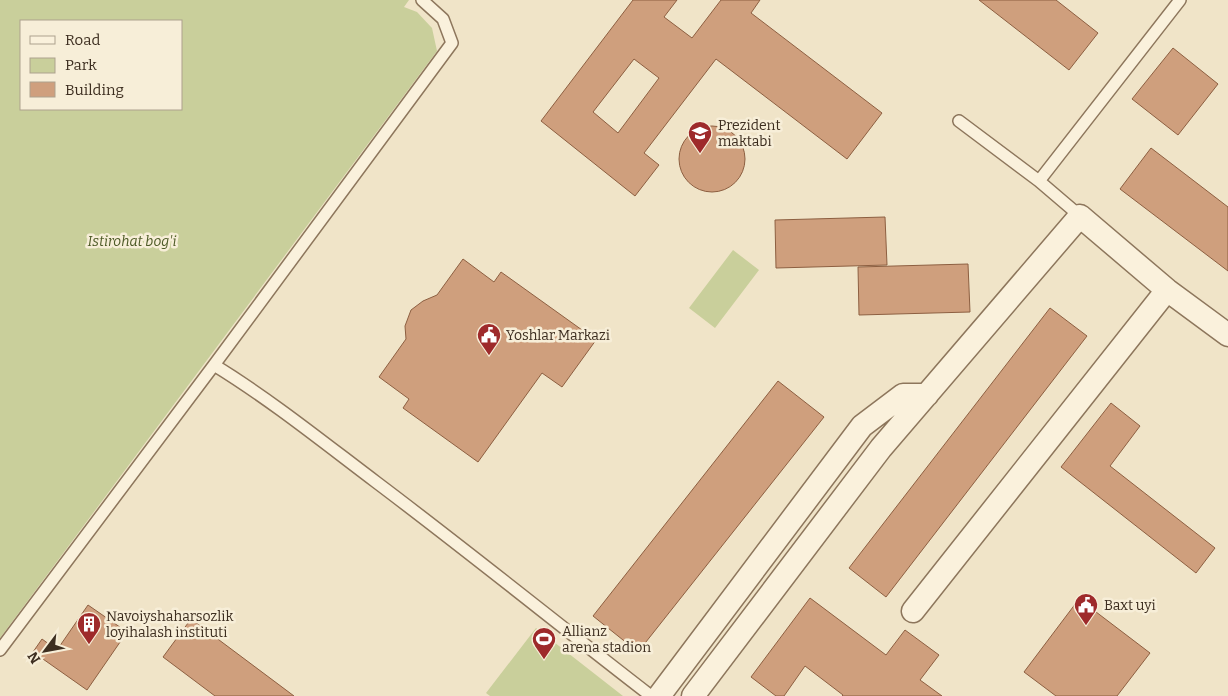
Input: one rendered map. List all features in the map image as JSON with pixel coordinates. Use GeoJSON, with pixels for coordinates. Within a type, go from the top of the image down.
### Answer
{"type":"FeatureCollection","features":[{"type":"Feature","properties":{"kind":"street"},"geometry":{"type":"LineString","coordinates":[[693,696],[882,448],[1080,216],[1167,290],[1228,335]]}},
{"type":"Feature","properties":{"kind":"street"},"geometry":{"type":"LineString","coordinates":[[913,611],[1167,290]]}},
{"type":"Feature","properties":{"kind":"street"},"geometry":{"type":"LineString","coordinates":[[659,696],[862,426],[903,395],[927,395]]}},
{"type":"Feature","properties":{"kind":"lane"},"geometry":{"type":"LineString","coordinates":[[0,650],[452,44],[443,19],[422,0]]}},
{"type":"Feature","properties":{"kind":"lane"},"geometry":{"type":"LineString","coordinates":[[1039,181],[1180,0]]}},
{"type":"Feature","properties":{"kind":"lane"},"geometry":{"type":"LineString","coordinates":[[959,120],[1039,181],[1080,216]]}},
{"type":"Feature","properties":{"kind":"lane"},"geometry":{"type":"LineString","coordinates":[[214,365],[255,391],[332,448],[650,696]]}},
{"type":"Feature","properties":{"kind":"green space","name":"Istirohat bog'i"},"geometry":{"type":"Polygon","coordinates":[[[0,0],[409,0],[404,7],[417,12],[432,28],[437,51],[0,638],[0,0]]]}},
{"type":"Feature","properties":{"kind":"green space"},"geometry":{"type":"Polygon","coordinates":[[[733,250],[759,270],[715,328],[689,308],[733,250]]]}},
{"type":"Feature","properties":{"kind":"green space","name":"Allianz arena stadion"},"geometry":{"type":"Polygon","coordinates":[[[536,628],[623,696],[490,696],[486,693],[536,628]]]}},
{"type":"Feature","properties":{"kind":"building"},"geometry":{"type":"Polygon","coordinates":[[[633,0],[677,0],[664,17],[692,38],[721,0],[760,0],[751,13],[882,113],[847,159],[716,59],[644,153],[659,165],[635,196],[541,121],[633,0]],[[634,59],[593,112],[618,133],[659,78],[634,59]]]}},
{"type":"Feature","properties":{"kind":"building"},"geometry":{"type":"Polygon","coordinates":[[[979,0],[1056,0],[1098,33],[1069,70],[979,0]]]}},
{"type":"Feature","properties":{"kind":"building"},"geometry":{"type":"Polygon","coordinates":[[[1173,48],[1218,84],[1178,135],[1132,99],[1173,48]]]}},
{"type":"Feature","properties":{"kind":"building"},"geometry":{"type":"Polygon","coordinates":[[[705,126],[719,126],[731,131],[740,140],[745,152],[743,172],[736,183],[719,192],[705,192],[693,187],[684,178],[679,166],[679,152],[684,140],[693,131],[705,126]]]}},
{"type":"Feature","properties":{"kind":"building"},"geometry":{"type":"Polygon","coordinates":[[[1151,148],[1228,207],[1228,271],[1120,189],[1151,148]]]}},
{"type":"Feature","properties":{"kind":"building"},"geometry":{"type":"Polygon","coordinates":[[[885,217],[887,265],[776,268],[775,220],[885,217]]]}},
{"type":"Feature","properties":{"kind":"building","name":"Yoshlar Markazi"},"geometry":{"type":"Polygon","coordinates":[[[463,259],[494,282],[501,272],[596,340],[562,387],[542,373],[478,462],[403,408],[409,399],[379,377],[406,339],[405,326],[411,310],[423,301],[437,295],[463,259]]]}},
{"type":"Feature","properties":{"kind":"building"},"geometry":{"type":"Polygon","coordinates":[[[968,264],[970,312],[859,315],[858,267],[968,264]]]}},
{"type":"Feature","properties":{"kind":"building"},"geometry":{"type":"Polygon","coordinates":[[[1050,308],[1087,336],[886,597],[849,568],[1050,308]]]}},
{"type":"Feature","properties":{"kind":"building"},"geometry":{"type":"Polygon","coordinates":[[[778,381],[824,417],[638,652],[593,616],[778,381]]]}},
{"type":"Feature","properties":{"kind":"building"},"geometry":{"type":"Polygon","coordinates":[[[1111,403],[1140,426],[1110,466],[1215,548],[1196,573],[1061,467],[1111,403]]]}},
{"type":"Feature","properties":{"kind":"building"},"geometry":{"type":"Polygon","coordinates":[[[810,598],[886,655],[905,630],[939,655],[920,680],[942,696],[842,696],[805,666],[784,696],[776,696],[751,677],[810,598]]]}},
{"type":"Feature","properties":{"kind":"building","name":"Baxt uyi"},"geometry":{"type":"Polygon","coordinates":[[[1079,599],[1150,653],[1117,696],[1056,696],[1024,672],[1079,599]]]}},
{"type":"Feature","properties":{"kind":"building","name":"Navoiyshaharsozlik loyihalash instituti"},"geometry":{"type":"Polygon","coordinates":[[[88,605],[127,632],[87,690],[33,652],[42,639],[57,650],[88,605]]]}},
{"type":"Feature","properties":{"kind":"building"},"geometry":{"type":"Polygon","coordinates":[[[191,619],[294,696],[215,696],[163,657],[191,619]]]}},
{"type":"Feature","properties":{"kind":"place","name":"Prezident maktabi"},"geometry":{"type":"Point","coordinates":[700,154]}},
{"type":"Feature","properties":{"kind":"place","name":"Yoshlar Markazi"},"geometry":{"type":"Point","coordinates":[489,356]}},
{"type":"Feature","properties":{"kind":"place","name":"Baxt uyi"},"geometry":{"type":"Point","coordinates":[1086,626]}},
{"type":"Feature","properties":{"kind":"place","name":"Navoiyshaharsozlik loyihalash instituti"},"geometry":{"type":"Point","coordinates":[89,645]}},
{"type":"Feature","properties":{"kind":"place","name":"Allianz arena stadion"},"geometry":{"type":"Point","coordinates":[544,660]}}]}
